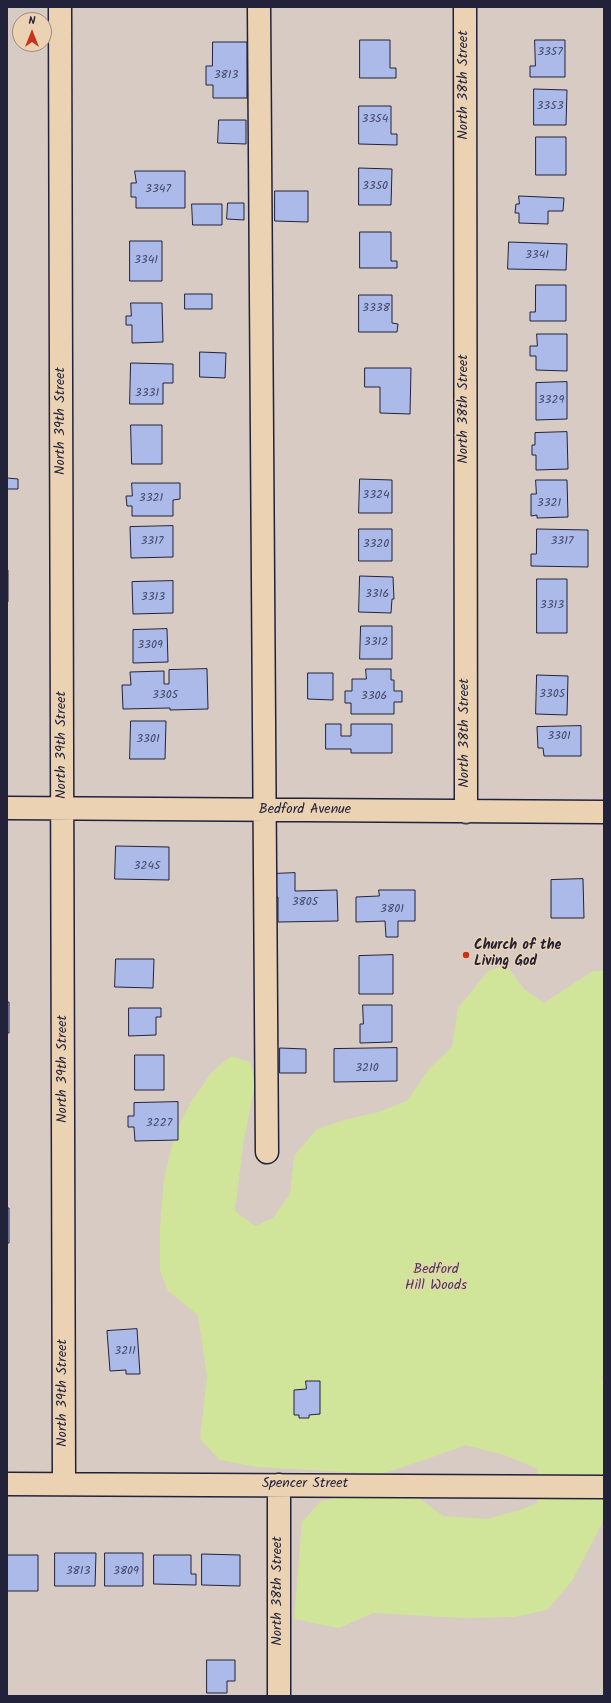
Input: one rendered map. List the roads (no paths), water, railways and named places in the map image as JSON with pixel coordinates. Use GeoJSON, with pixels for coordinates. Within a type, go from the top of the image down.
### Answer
{"type":"FeatureCollection","features":[{"type":"Feature","properties":{"kind":"street","name":"North 39th Street"},"geometry":{"type":"LineString","coordinates":[[60,7],[64,1484]]}},
{"type":"Feature","properties":{"kind":"street"},"geometry":{"type":"LineString","coordinates":[[259,7],[268,1152]]}},
{"type":"Feature","properties":{"kind":"street","name":"North 38th Street"},"geometry":{"type":"LineString","coordinates":[[465,7],[466,812]]}},
{"type":"Feature","properties":{"kind":"street","name":"Bedford Avenue"},"geometry":{"type":"LineString","coordinates":[[7,808],[604,812]]}},
{"type":"Feature","properties":{"kind":"street","name":"Spencer Street"},"geometry":{"type":"LineString","coordinates":[[7,1484],[604,1487]]}},
{"type":"Feature","properties":{"kind":"street","name":"North 38th Street"},"geometry":{"type":"LineString","coordinates":[[279,1485],[279,1696]]}},
{"type":"Feature","properties":{"kind":"place","name":"Church of the Living God"},"geometry":{"type":"Point","coordinates":[466,955]}},
{"type":"Feature","properties":{"kind":"park label","name":"Bedford Hill Woods"},"geometry":{"type":"Point","coordinates":[436,1280]}}]}
